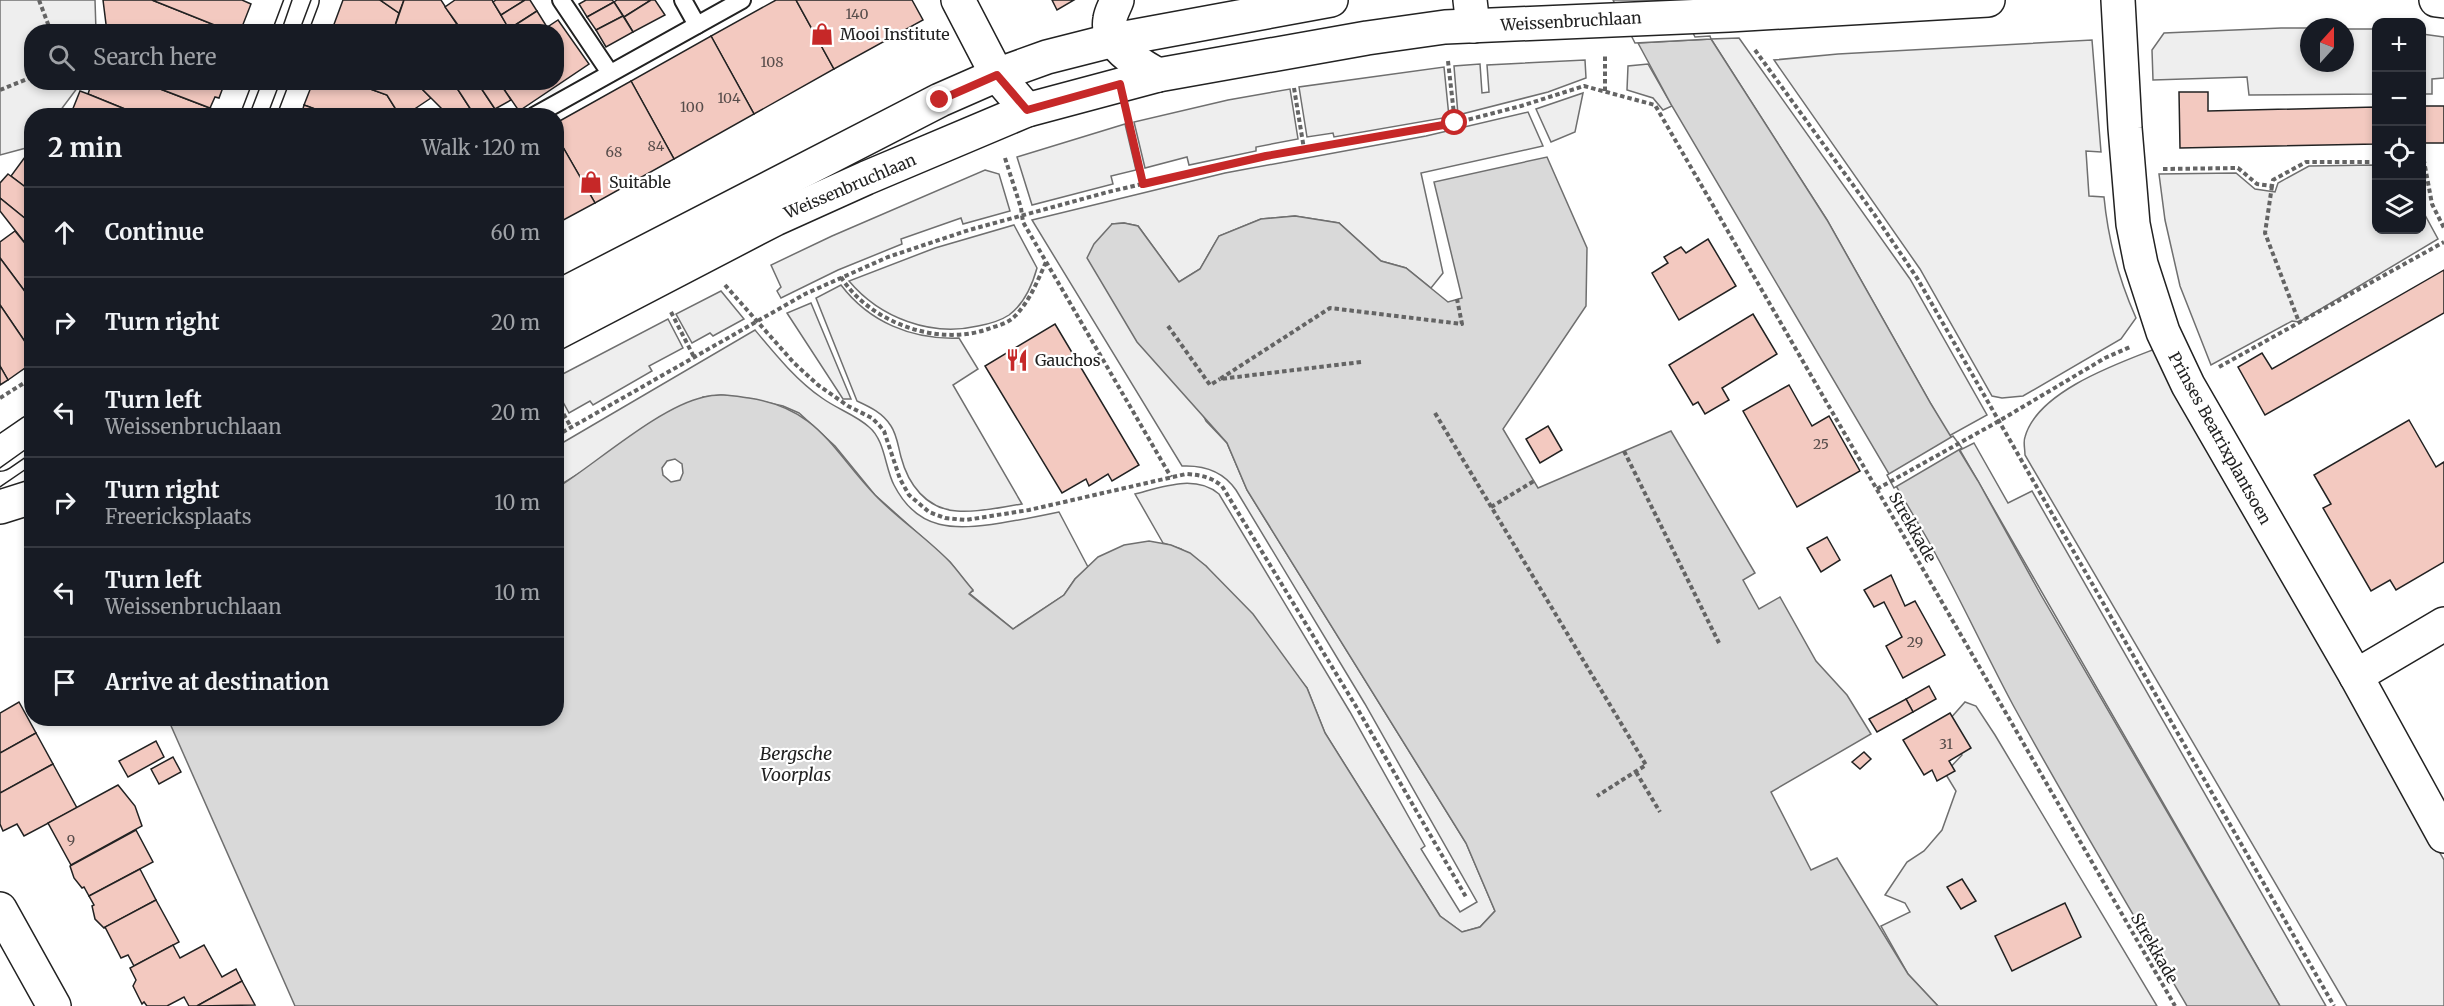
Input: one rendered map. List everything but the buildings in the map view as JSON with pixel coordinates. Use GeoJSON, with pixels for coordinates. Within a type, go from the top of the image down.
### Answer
{"type":"FeatureCollection","features":[{"type":"Feature","properties":{"kind":"street"},"geometry":{"type":"LineString","coordinates":[[293,24],[302,0]]}},
{"type":"Feature","properties":{"kind":"street"},"geometry":{"type":"LineString","coordinates":[[958,0],[997,75],[1027,110]]}},
{"type":"Feature","properties":{"kind":"street"},"geometry":{"type":"LineString","coordinates":[[1117,0],[1109,21],[1114,40],[1131,59],[1158,75]]}},
{"type":"Feature","properties":{"kind":"street","name":"Weissenbruchlaan"},"geometry":{"type":"LineString","coordinates":[[564,294],[940,100],[997,75],[1047,57],[1114,40],[1331,0]]}},
{"type":"Feature","properties":{"kind":"street","name":"Weissenbruchlaan"},"geometry":{"type":"LineString","coordinates":[[564,329],[775,219],[994,124],[1027,110],[1158,75],[1463,18],[1605,20],[1988,0]]}},
{"type":"Feature","properties":{"kind":"street","name":"Prinses Beatrixplantsoen"},"geometry":{"type":"LineString","coordinates":[[2118,0],[2133,224],[2140,264],[2163,332],[2188,385],[2356,676],[2444,836]]}},
{"type":"Feature","properties":{"kind":"street"},"geometry":{"type":"LineString","coordinates":[[2436,0],[2444,1]]}},
{"type":"Feature","properties":{"kind":"street"},"geometry":{"type":"LineString","coordinates":[[261,108],[268,90]]}},
{"type":"Feature","properties":{"kind":"street"},"geometry":{"type":"LineString","coordinates":[[0,454],[24,438]]}},
{"type":"Feature","properties":{"kind":"street"},"geometry":{"type":"LineString","coordinates":[[0,507],[24,500]]}},
{"type":"Feature","properties":{"kind":"street"},"geometry":{"type":"LineString","coordinates":[[2356,676],[2444,624]]}},
{"type":"Feature","properties":{"kind":"street"},"geometry":{"type":"LineString","coordinates":[[0,909],[54,1006]]}},
{"type":"Feature","properties":{"kind":"lane"},"geometry":{"type":"LineString","coordinates":[[561,0],[610,73]]}},
{"type":"Feature","properties":{"kind":"lane"},"geometry":{"type":"LineString","coordinates":[[683,0],[697,25]]}},
{"type":"Feature","properties":{"kind":"lane"},"geometry":{"type":"LineString","coordinates":[[548,108],[742,0]]}},
{"type":"Feature","properties":{"kind":"path"},"geometry":{"type":"LineString","coordinates":[[39,0],[48,24]]}},
{"type":"Feature","properties":{"kind":"path"},"geometry":{"type":"LineString","coordinates":[[1729,15],[1874,214],[1917,278],[2334,1006]]}},
{"type":"Feature","properties":{"kind":"path"},"geometry":{"type":"LineString","coordinates":[[1455,123],[1463,18]]}},
{"type":"Feature","properties":{"kind":"path"},"geometry":{"type":"LineString","coordinates":[[1288,51],[1304,149]]}},
{"type":"Feature","properties":{"kind":"path"},"geometry":{"type":"LineString","coordinates":[[0,90],[24,80]]}},
{"type":"Feature","properties":{"kind":"path"},"geometry":{"type":"LineString","coordinates":[[1120,84],[1143,184]]}},
{"type":"Feature","properties":{"kind":"path","name":"Strekkade"},"geometry":{"type":"LineString","coordinates":[[564,432],[756,321],[841,277],[933,241],[1143,184],[1304,149],[1455,123],[1521,106],[1584,86],[1655,105],[2175,1006]]}},
{"type":"Feature","properties":{"kind":"path"},"geometry":{"type":"LineString","coordinates":[[994,124],[1023,222],[1171,477]]}},
{"type":"Feature","properties":{"kind":"path"},"geometry":{"type":"LineString","coordinates":[[2299,322],[2265,233],[2273,180],[2306,162],[2372,162]]}},
{"type":"Feature","properties":{"kind":"path"},"geometry":{"type":"LineString","coordinates":[[2129,170],[2238,168],[2257,184],[2271,186]]}},
{"type":"Feature","properties":{"kind":"path"},"geometry":{"type":"LineString","coordinates":[[2426,172],[2432,204],[2444,228]]}},
{"type":"Feature","properties":{"kind":"path"},"geometry":{"type":"LineString","coordinates":[[2188,385],[2444,242]]}},
{"type":"Feature","properties":{"kind":"path"},"geometry":{"type":"LineString","coordinates":[[702,257],[794,363],[818,385],[872,418],[879,425],[884,431],[896,468],[909,495],[920,506],[937,515],[966,520],[1029,510],[1171,477],[1201,475],[1213,479],[1229,494],[1357,708],[1466,897]]}},
{"type":"Feature","properties":{"kind":"path"},"geometry":{"type":"LineString","coordinates":[[841,277],[866,305],[896,322],[921,331],[965,334],[984,331],[1011,320],[1028,299],[1046,262]]}},
{"type":"Feature","properties":{"kind":"path"},"geometry":{"type":"LineString","coordinates":[[1168,326],[1210,385],[1330,308],[1462,324],[1457,299]]}},
{"type":"Feature","properties":{"kind":"path"},"geometry":{"type":"LineString","coordinates":[[671,312],[694,357]]}},
{"type":"Feature","properties":{"kind":"path"},"geometry":{"type":"LineString","coordinates":[[1877,489],[1999,421],[2105,358],[2163,332]]}},
{"type":"Feature","properties":{"kind":"path"},"geometry":{"type":"LineString","coordinates":[[1220,379],[1361,362]]}},
{"type":"Feature","properties":{"kind":"path"},"geometry":{"type":"LineString","coordinates":[[0,398],[24,383]]}},
{"type":"Feature","properties":{"kind":"path"},"geometry":{"type":"LineString","coordinates":[[1435,413],[1646,765],[1597,796]]}},
{"type":"Feature","properties":{"kind":"path"},"geometry":{"type":"LineString","coordinates":[[564,415],[571,428]]}},
{"type":"Feature","properties":{"kind":"path"},"geometry":{"type":"LineString","coordinates":[[1624,451],[1719,644]]}},
{"type":"Feature","properties":{"kind":"path"},"geometry":{"type":"LineString","coordinates":[[1491,507],[1534,481]]}},
{"type":"Feature","properties":{"kind":"path"},"geometry":{"type":"LineString","coordinates":[[1636,772],[1660,812]]}},
{"type":"Feature","properties":{"kind":"shaded area"},"geometry":{"type":"Polygon","coordinates":[[[0,0],[95,0],[96,24],[24,24],[24,90],[76,90],[62,108],[24,108],[24,149],[0,155],[0,0]]]}},
{"type":"Feature","properties":{"kind":"shaded area"},"geometry":{"type":"Polygon","coordinates":[[[2300,28],[2300,72],[2354,72],[2354,29],[2372,29],[2372,94],[2249,95],[2247,77],[2153,80],[2152,50],[2164,33],[2300,28]]]}},
{"type":"Feature","properties":{"kind":"shaded area"},"geometry":{"type":"Polygon","coordinates":[[[2426,35],[2444,37],[2444,78],[2432,79],[2432,94],[2426,94],[2426,35]]]}},
{"type":"Feature","properties":{"kind":"shaded area"},"geometry":{"type":"Polygon","coordinates":[[[1739,38],[1910,279],[1987,415],[1949,436],[1827,220],[1711,39],[1739,38]]]}},
{"type":"Feature","properties":{"kind":"shaded area"},"geometry":{"type":"Polygon","coordinates":[[[2092,40],[2101,152],[2086,151],[2089,196],[2104,197],[2115,259],[2136,318],[2121,339],[2023,396],[2002,398],[1992,396],[1920,269],[1774,60],[1838,54],[2092,40]]]}},
{"type":"Feature","properties":{"kind":"shaded area"},"geometry":{"type":"Polygon","coordinates":[[[1585,60],[1586,78],[1548,92],[1458,115],[1454,66],[1480,64],[1482,93],[1489,92],[1487,65],[1585,60]]]}},
{"type":"Feature","properties":{"kind":"shaded area"},"geometry":{"type":"Polygon","coordinates":[[[1648,64],[1672,106],[1663,110],[1653,98],[1627,90],[1628,66],[1648,64]]]}},
{"type":"Feature","properties":{"kind":"shaded area"},"geometry":{"type":"Polygon","coordinates":[[[1444,67],[1449,117],[1334,137],[1333,133],[1307,137],[1299,87],[1444,67]]]}},
{"type":"Feature","properties":{"kind":"shaded area"},"geometry":{"type":"Polygon","coordinates":[[[1290,89],[1298,139],[1256,147],[1256,151],[1189,165],[1187,157],[1145,168],[1134,122],[1228,100],[1290,89]]]}},
{"type":"Feature","properties":{"kind":"shaded area"},"geometry":{"type":"Polygon","coordinates":[[[1583,93],[1575,132],[1551,142],[1536,109],[1583,93]]]}},
{"type":"Feature","properties":{"kind":"shaded area"},"geometry":{"type":"Polygon","coordinates":[[[1528,112],[1543,146],[1421,173],[1443,273],[1431,288],[1406,268],[1381,261],[1339,223],[1295,216],[1261,219],[1219,236],[1200,269],[1179,282],[1138,226],[1124,223],[1112,224],[1206,421],[1227,443],[1247,490],[1466,843],[1495,911],[1480,927],[1462,932],[1440,916],[1325,733],[1307,688],[1206,566],[1181,549],[1163,543],[1135,494],[1189,483],[1210,488],[1219,494],[1350,712],[1425,846],[1421,849],[1460,912],[1477,902],[1365,704],[1236,490],[1225,478],[1212,470],[1182,466],[1032,220],[1225,173],[1426,136],[1528,112]]]}},
{"type":"Feature","properties":{"kind":"shaded area"},"geometry":{"type":"Polygon","coordinates":[[[1125,124],[1136,170],[1111,176],[1113,184],[1032,205],[1017,157],[1125,124]]]}},
{"type":"Feature","properties":{"kind":"shaded area"},"geometry":{"type":"Polygon","coordinates":[[[2372,165],[2372,234],[2426,234],[2426,217],[2438,239],[2299,322],[2292,321],[2211,365],[2180,286],[2165,220],[2159,174],[2236,173],[2255,189],[2275,192],[2278,183],[2309,166],[2372,165]]]}},
{"type":"Feature","properties":{"kind":"shaded area"},"geometry":{"type":"Polygon","coordinates":[[[985,170],[999,174],[1010,211],[963,224],[961,218],[901,239],[902,244],[838,270],[781,298],[777,291],[781,287],[771,265],[985,170]]]}},
{"type":"Feature","properties":{"kind":"shaded area"},"geometry":{"type":"Polygon","coordinates":[[[1014,225],[1037,268],[1030,288],[1019,306],[1009,315],[994,322],[960,329],[942,329],[908,322],[876,305],[849,281],[935,248],[1014,225]]]}},
{"type":"Feature","properties":{"kind":"shaded area"},"geometry":{"type":"Polygon","coordinates":[[[841,285],[865,309],[878,319],[893,326],[925,336],[959,338],[978,369],[953,385],[1022,504],[957,511],[936,506],[920,493],[908,477],[896,437],[888,421],[857,401],[816,298],[841,285]]]}},
{"type":"Feature","properties":{"kind":"shaded area"},"geometry":{"type":"Polygon","coordinates":[[[721,291],[744,319],[713,336],[710,333],[692,343],[676,314],[721,291]]]}},
{"type":"Feature","properties":{"kind":"shaded area"},"geometry":{"type":"Polygon","coordinates":[[[811,303],[851,399],[843,399],[787,313],[811,303]]]}},
{"type":"Feature","properties":{"kind":"shaded area"},"geometry":{"type":"Polygon","coordinates":[[[668,319],[683,348],[649,366],[652,371],[593,405],[590,401],[569,413],[564,404],[564,373],[668,319]]]}},
{"type":"Feature","properties":{"kind":"shaded area"},"geometry":{"type":"Polygon","coordinates":[[[755,330],[786,366],[812,391],[864,423],[874,433],[882,447],[894,485],[914,512],[926,520],[939,524],[968,527],[1059,512],[1088,567],[1075,579],[1064,595],[1013,629],[969,593],[973,591],[950,562],[875,495],[835,446],[799,413],[783,406],[721,395],[703,397],[564,483],[564,442],[755,330]]]}},
{"type":"Feature","properties":{"kind":"shaded area"},"geometry":{"type":"Polygon","coordinates":[[[2155,349],[2206,445],[2444,860],[2444,1006],[2347,1006],[2025,455],[2025,437],[2032,421],[2045,406],[2080,382],[2155,349]]]}},
{"type":"Feature","properties":{"kind":"shaded area"},"geometry":{"type":"Polygon","coordinates":[[[1974,443],[2008,503],[2032,491],[2326,1006],[2280,1006],[1960,450],[1974,443]]]}},
{"type":"Feature","properties":{"kind":"shaded area"},"geometry":{"type":"Polygon","coordinates":[[[1965,702],[1976,706],[1995,735],[2157,1006],[1938,1006],[1908,974],[1881,926],[1910,912],[1905,903],[1885,895],[1907,862],[1924,851],[1942,830],[1956,791],[1945,773],[1962,755],[1941,729],[1965,702]]]}},
{"type":"Feature","properties":{"kind":"water"},"geometry":{"type":"Polygon","coordinates":[[[1711,39],[1827,220],[2041,595],[2280,1006],[2187,1006],[2013,705],[1925,535],[1672,106],[1638,43],[1711,39]]]}},
{"type":"Feature","properties":{"kind":"water","name":"Bergsche Voorplas"},"geometry":{"type":"Polygon","coordinates":[[[1547,157],[1587,248],[1586,306],[1503,429],[1538,488],[1671,431],[1755,573],[1743,580],[1759,609],[1780,597],[1816,661],[1847,695],[1871,734],[1771,792],[1811,870],[1837,858],[1908,974],[1938,1006],[295,1006],[171,726],[564,726],[564,483],[649,423],[686,403],[715,395],[772,403],[808,421],[822,433],[875,495],[950,562],[973,590],[969,594],[1013,629],[1064,595],[1075,579],[1098,557],[1124,545],[1149,541],[1171,545],[1190,553],[1253,614],[1307,688],[1325,733],[1440,916],[1462,932],[1480,927],[1495,911],[1466,843],[1247,490],[1227,443],[1137,342],[1087,258],[1094,244],[1112,224],[1124,223],[1138,226],[1179,282],[1200,269],[1219,236],[1261,219],[1295,216],[1339,223],[1381,261],[1406,268],[1448,302],[1462,298],[1434,182],[1547,157]],[[675,459],[667,461],[662,468],[663,475],[671,482],[680,480],[683,473],[682,464],[675,459]]]}},
{"type":"Feature","properties":{"kind":"pier"},"geometry":{"type":"Polygon","coordinates":[[[1613,0],[1677,0],[1695,37],[1710,36],[1711,39],[1635,43],[1613,0]]]}},
{"type":"Feature","properties":{"kind":"pier"},"geometry":{"type":"Polygon","coordinates":[[[1953,436],[1962,448],[1894,488],[1887,475],[1953,436]]]}},
{"type":"Feature","properties":{"kind":"tram line"},"geometry":{"type":"LineString","coordinates":[[284,24],[292,0]]}},
{"type":"Feature","properties":{"kind":"tram line"},"geometry":{"type":"LineString","coordinates":[[302,24],[311,0]]}},
{"type":"Feature","properties":{"kind":"tram line"},"geometry":{"type":"LineString","coordinates":[[252,108],[259,90]]}},
{"type":"Feature","properties":{"kind":"tram line"},"geometry":{"type":"LineString","coordinates":[[270,108],[277,90]]}},
{"type":"Feature","properties":{"kind":"tram line"},"geometry":{"type":"LineString","coordinates":[[0,468],[24,451]]}},
{"type":"Feature","properties":{"kind":"tram line"},"geometry":{"type":"LineString","coordinates":[[0,487],[24,470]]}},
{"type":"Feature","properties":{"kind":"place","name":"Mooi Institute"},"geometry":{"type":"Point","coordinates":[822,34]}},
{"type":"Feature","properties":{"kind":"place","name":"Suitable"},"geometry":{"type":"Point","coordinates":[591,182]}},
{"type":"Feature","properties":{"kind":"place","name":"Gauchos"},"geometry":{"type":"Point","coordinates":[1017,360]}},
{"type":"Feature","properties":{"kind":"route"},"geometry":{"type":"LineString","coordinates":[[940,100],[997,75],[1027,110],[1120,84],[1143,184],[1266,156],[1455,123]]}}]}
